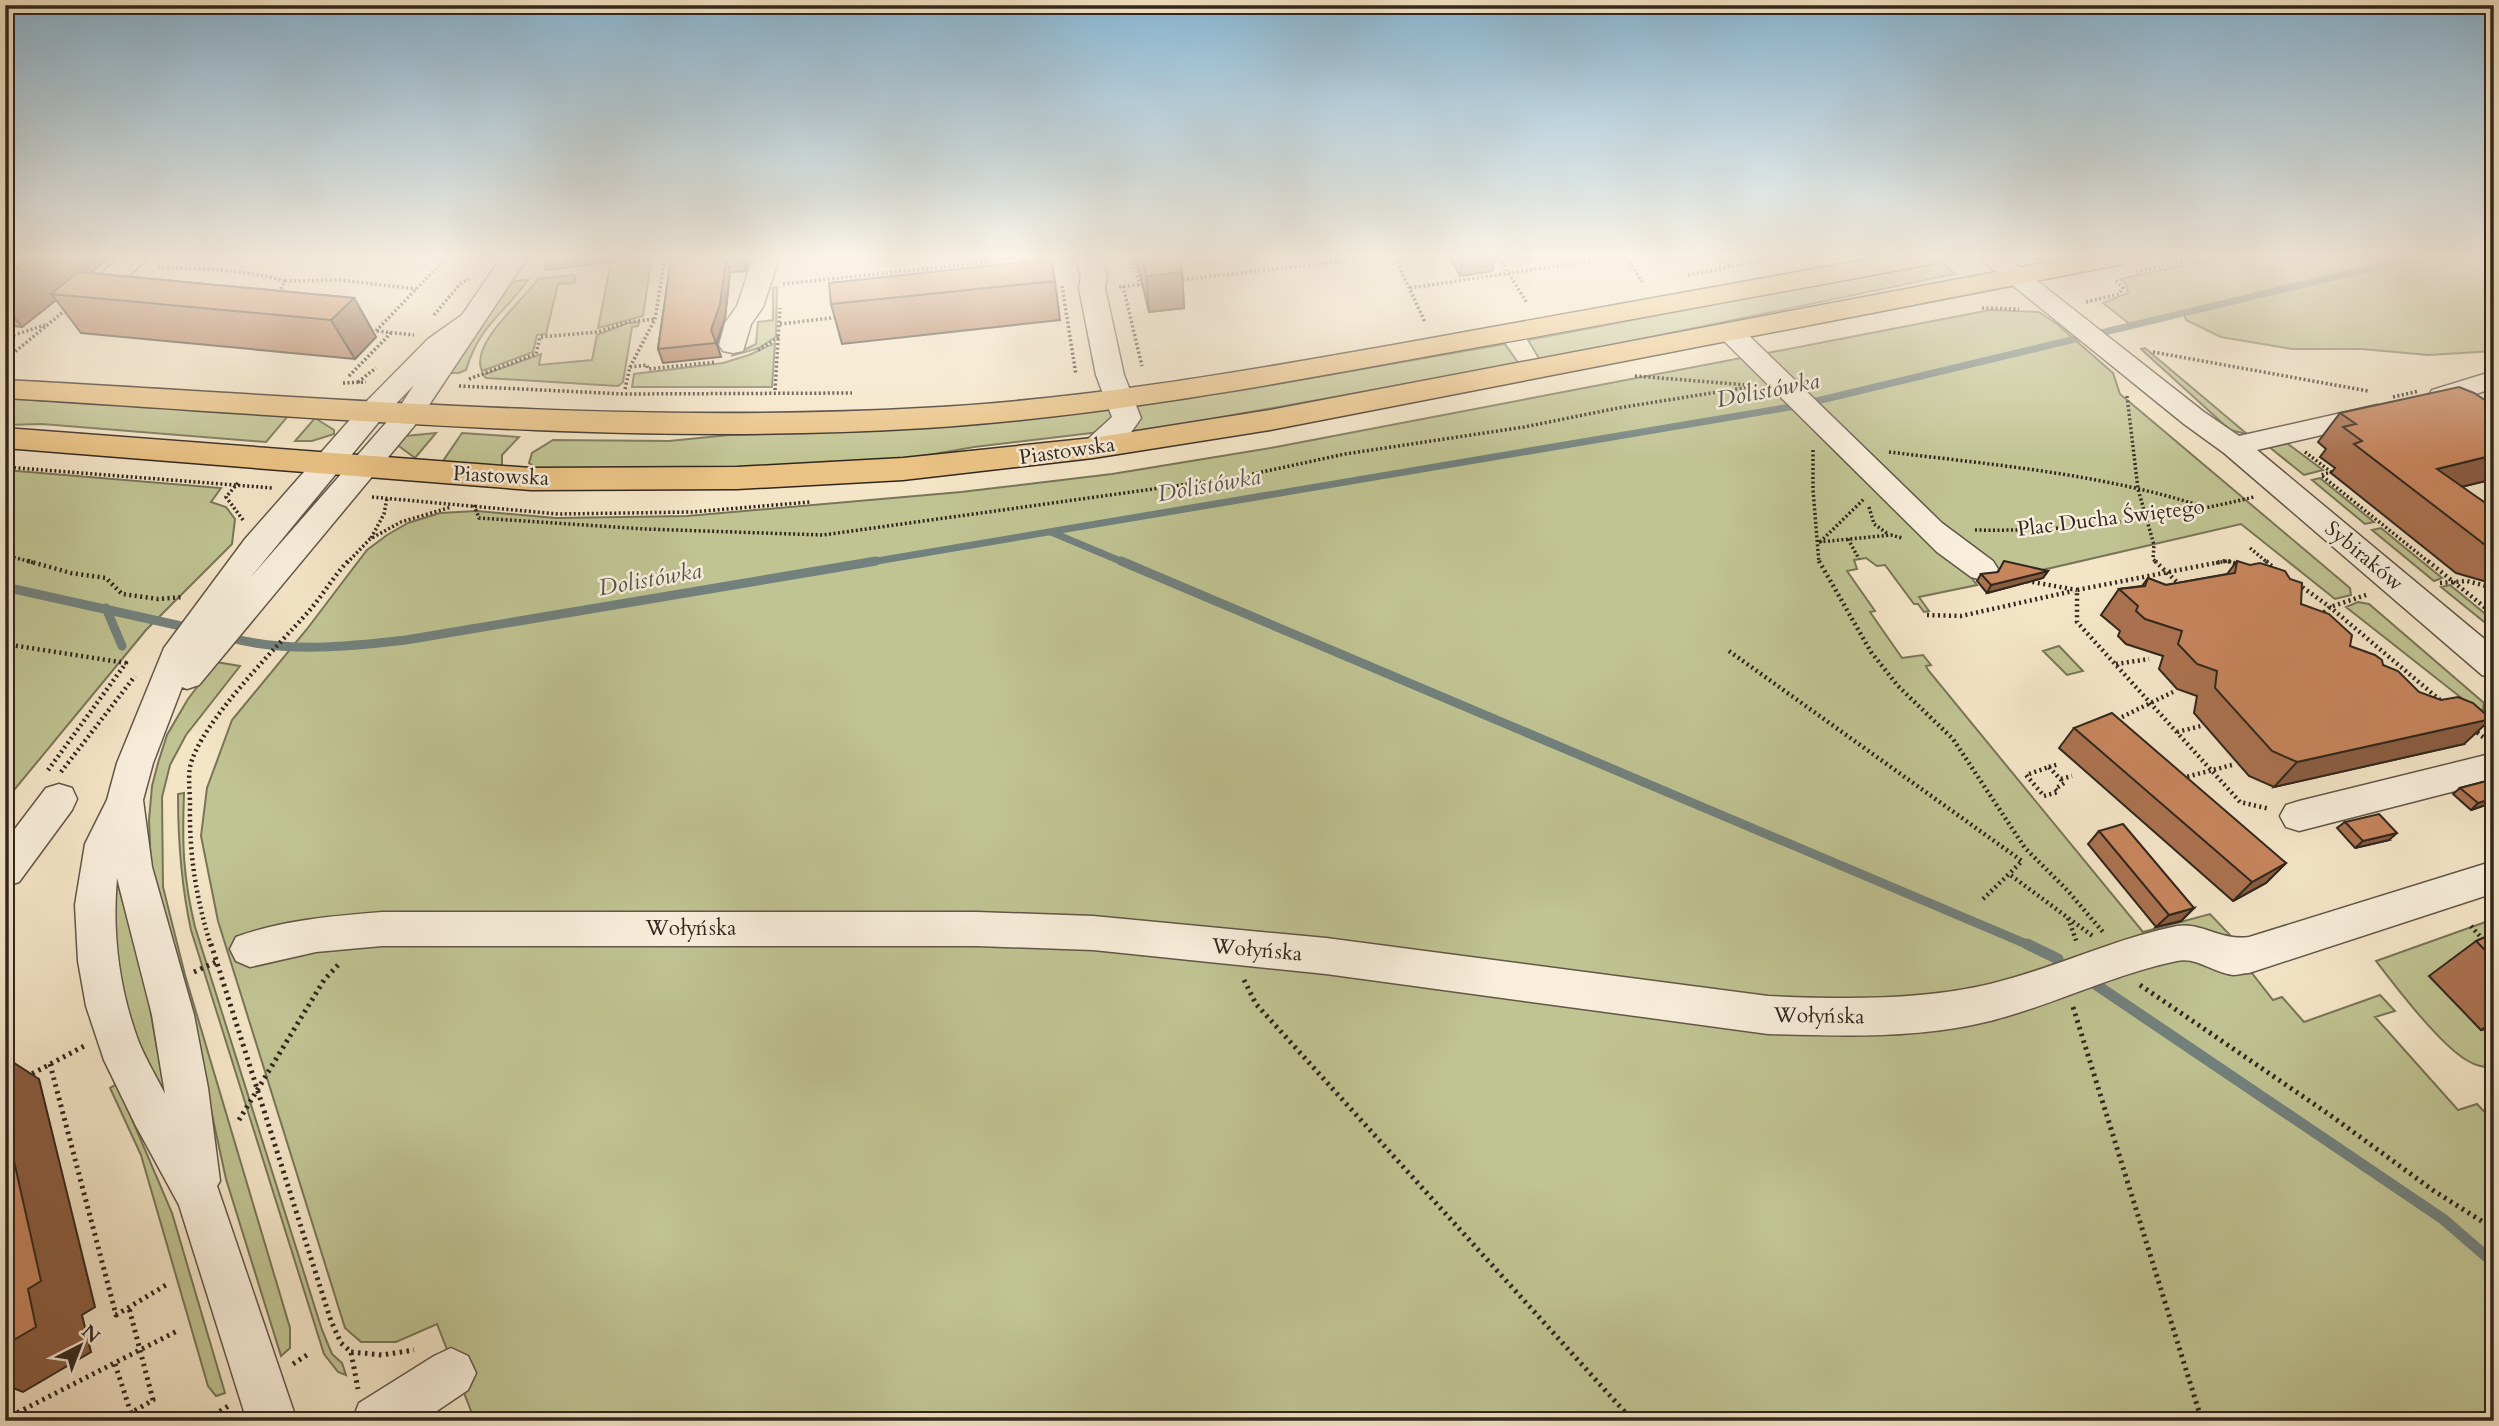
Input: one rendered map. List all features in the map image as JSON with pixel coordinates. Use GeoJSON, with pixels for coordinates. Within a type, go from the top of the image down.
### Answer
{"type":"FeatureCollection","features":[{"type":"Feature","properties":{"kind":"main road"},"geometry":{"type":"LineString","coordinates":[[5,389],[178,397],[372,412],[571,423],[688,426],[858,421],[927,418],[1114,387],[1374,357],[1553,325]]}},
{"type":"Feature","properties":{"kind":"main road","name":"Piastowska"},"geometry":{"type":"LineString","coordinates":[[5,438],[531,479],[691,479],[801,475],[980,462],[1093,448],[1270,420],[1766,325]]}},
{"type":"Feature","properties":{"kind":"main road"},"geometry":{"type":"LineString","coordinates":[[531,479],[516,468],[515,458],[522,445],[543,433],[571,423]]}},
{"type":"Feature","properties":{"kind":"street"},"geometry":{"type":"LineString","coordinates":[[199,1196],[151,1111],[119,1046],[101,973],[95,905],[104,844],[125,800],[135,763],[157,711],[187,660],[214,602],[256,547],[372,412],[438,345],[465,325]]}},
{"type":"Feature","properties":{"kind":"street"},"geometry":{"type":"LineString","coordinates":[[214,602],[339,494],[409,414],[468,325]]}},
{"type":"Feature","properties":{"kind":"street"},"geometry":{"type":"LineString","coordinates":[[735,353],[738,325]]}},
{"type":"Feature","properties":{"kind":"street"},"geometry":{"type":"LineString","coordinates":[[1093,448],[1112,436],[1126,418],[1126,412],[1114,387],[1100,325]]}},
{"type":"Feature","properties":{"kind":"street","name":"Sybiraków"},"geometry":{"type":"LineString","coordinates":[[2097,325],[2130,349],[2218,426],[2234,446],[2494,666]]}},
{"type":"Feature","properties":{"kind":"street"},"geometry":{"type":"LineString","coordinates":[[1730,332],[1786,390],[1935,531],[1964,558],[1982,569]]}},
{"type":"Feature","properties":{"kind":"street"},"geometry":{"type":"LineString","coordinates":[[2442,396],[2494,379]]}},
{"type":"Feature","properties":{"kind":"street"},"geometry":{"type":"LineString","coordinates":[[2234,446],[2286,436],[2395,402],[2438,404],[2471,417]]}},
{"type":"Feature","properties":{"kind":"street"},"geometry":{"type":"LineString","coordinates":[[2300,816],[2494,767]]}},
{"type":"Feature","properties":{"kind":"street"},"geometry":{"type":"LineString","coordinates":[[5,871],[53,785]]}},
{"type":"Feature","properties":{"kind":"street"},"geometry":{"type":"LineString","coordinates":[[125,800],[133,867],[173,1015],[186,1088],[199,1196],[272,1421]]}},
{"type":"Feature","properties":{"kind":"street","name":"Wołyńska"},"geometry":{"type":"LineString","coordinates":[[250,949],[329,934],[382,929],[977,929],[1093,933],[1326,956],[1779,1016],[1897,1016],[1943,1013],[1993,1002],[2101,965],[2189,942],[2232,957],[2249,955],[2494,877]]}},
{"type":"Feature","properties":{"kind":"street"},"geometry":{"type":"LineString","coordinates":[[366,1403],[432,1361]]}},
{"type":"Feature","properties":{"kind":"path"},"geometry":{"type":"LineString","coordinates":[[5,338],[46,325]]}},
{"type":"Feature","properties":{"kind":"path"},"geometry":{"type":"LineString","coordinates":[[5,360],[47,325]]}},
{"type":"Feature","properties":{"kind":"path"},"geometry":{"type":"LineString","coordinates":[[382,325],[376,331],[416,335]]}},
{"type":"Feature","properties":{"kind":"path"},"geometry":{"type":"LineString","coordinates":[[469,379],[536,354],[540,337],[597,332],[620,325]]}},
{"type":"Feature","properties":{"kind":"path"},"geometry":{"type":"LineString","coordinates":[[625,389],[630,367],[652,325]]}},
{"type":"Feature","properties":{"kind":"path"},"geometry":{"type":"LineString","coordinates":[[775,390],[779,325]]}},
{"type":"Feature","properties":{"kind":"path"},"geometry":{"type":"LineString","coordinates":[[1132,325],[1142,366]]}},
{"type":"Feature","properties":{"kind":"path"},"geometry":{"type":"LineString","coordinates":[[348,376],[392,332]]}},
{"type":"Feature","properties":{"kind":"path"},"geometry":{"type":"LineString","coordinates":[[630,367],[647,365],[648,369],[735,353],[779,337]]}},
{"type":"Feature","properties":{"kind":"path"},"geometry":{"type":"LineString","coordinates":[[2130,349],[2372,392]]}},
{"type":"Feature","properties":{"kind":"path"},"geometry":{"type":"LineString","coordinates":[[1072,380],[1114,387],[1148,370]]}},
{"type":"Feature","properties":{"kind":"path"},"geometry":{"type":"LineString","coordinates":[[473,498],[480,518],[645,529],[822,535],[1239,477],[1346,454],[1524,427],[1618,408],[1758,386],[1625,375]]}},
{"type":"Feature","properties":{"kind":"path"},"geometry":{"type":"LineString","coordinates":[[341,383],[401,384]]}},
{"type":"Feature","properties":{"kind":"path"},"geometry":{"type":"LineString","coordinates":[[430,385],[624,394],[865,393]]}},
{"type":"Feature","properties":{"kind":"path"},"geometry":{"type":"LineString","coordinates":[[452,416],[474,387]]}},
{"type":"Feature","properties":{"kind":"path"},"geometry":{"type":"LineString","coordinates":[[2125,389],[2138,489],[2154,545],[2153,559],[2189,595]]}},
{"type":"Feature","properties":{"kind":"path"},"geometry":{"type":"LineString","coordinates":[[1820,421],[1813,450],[1812,489],[1819,564],[1871,652],[1898,686],[1953,739],[2025,848],[2085,910],[2101,965]]}},
{"type":"Feature","properties":{"kind":"path"},"geometry":{"type":"LineString","coordinates":[[2286,436],[2331,472],[2321,475],[2494,615]]}},
{"type":"Feature","properties":{"kind":"path"},"geometry":{"type":"LineString","coordinates":[[1850,449],[2005,466],[2159,492],[2208,508]]}},
{"type":"Feature","properties":{"kind":"path"},"geometry":{"type":"LineString","coordinates":[[5,467],[306,491]]}},
{"type":"Feature","properties":{"kind":"path"},"geometry":{"type":"LineString","coordinates":[[366,1403],[351,1352],[341,1343],[331,1321],[204,923],[193,879],[189,843],[190,767],[202,739],[256,668],[296,625],[334,576],[370,539],[384,514],[387,498],[408,471]]}},
{"type":"Feature","properties":{"kind":"path"},"geometry":{"type":"LineString","coordinates":[[1819,542],[1883,481]]}},
{"type":"Feature","properties":{"kind":"path","name":"Plac Ducha Świętego"},"geometry":{"type":"LineString","coordinates":[[1819,542],[1891,535],[1908,539],[1927,536],[1935,531],[2033,531],[2208,508],[2286,491]]}},
{"type":"Feature","properties":{"kind":"path"},"geometry":{"type":"LineString","coordinates":[[339,494],[474,506]]}},
{"type":"Feature","properties":{"kind":"path"},"geometry":{"type":"LineString","coordinates":[[370,539],[401,522],[455,506]]}},
{"type":"Feature","properties":{"kind":"path"},"geometry":{"type":"LineString","coordinates":[[1848,540],[1859,559]]}},
{"type":"Feature","properties":{"kind":"path"},"geometry":{"type":"LineString","coordinates":[[2250,548],[2278,571]]}},
{"type":"Feature","properties":{"kind":"path"},"geometry":{"type":"LineString","coordinates":[[5,555],[71,573],[106,578],[122,594],[214,602]]}},
{"type":"Feature","properties":{"kind":"path"},"geometry":{"type":"LineString","coordinates":[[1927,615],[1961,616],[2227,561],[2251,568]]}},
{"type":"Feature","properties":{"kind":"path"},"geometry":{"type":"LineString","coordinates":[[2451,580],[2474,582],[2494,588]]}},
{"type":"Feature","properties":{"kind":"path"},"geometry":{"type":"LineString","coordinates":[[2295,581],[2330,607],[2442,702]]}},
{"type":"Feature","properties":{"kind":"path"},"geometry":{"type":"LineString","coordinates":[[2077,590],[2077,622],[2241,802],[2300,816]]}},
{"type":"Feature","properties":{"kind":"path"},"geometry":{"type":"LineString","coordinates":[[2318,619],[2330,607],[2366,595]]}},
{"type":"Feature","properties":{"kind":"path"},"geometry":{"type":"LineString","coordinates":[[5,644],[126,663],[53,785]]}},
{"type":"Feature","properties":{"kind":"path"},"geometry":{"type":"LineString","coordinates":[[1729,651],[2022,861]]}},
{"type":"Feature","properties":{"kind":"path"},"geometry":{"type":"LineString","coordinates":[[2115,664],[2149,659]]}},
{"type":"Feature","properties":{"kind":"path"},"geometry":{"type":"LineString","coordinates":[[53,785],[131,679],[140,673]]}},
{"type":"Feature","properties":{"kind":"path"},"geometry":{"type":"LineString","coordinates":[[2413,685],[2424,687]]}},
{"type":"Feature","properties":{"kind":"path"},"geometry":{"type":"LineString","coordinates":[[2122,718],[2173,692]]}},
{"type":"Feature","properties":{"kind":"path"},"geometry":{"type":"LineString","coordinates":[[2473,717],[2494,710]]}},
{"type":"Feature","properties":{"kind":"path"},"geometry":{"type":"LineString","coordinates":[[2464,721],[2494,746]]}},
{"type":"Feature","properties":{"kind":"path"},"geometry":{"type":"LineString","coordinates":[[2177,732],[2201,726]]}},
{"type":"Feature","properties":{"kind":"path"},"geometry":{"type":"LineString","coordinates":[[2049,767],[2064,783],[2055,789],[2057,792],[2044,796],[2026,775],[2049,767],[2059,764]]}},
{"type":"Feature","properties":{"kind":"path"},"geometry":{"type":"LineString","coordinates":[[2180,779],[2232,765]]}},
{"type":"Feature","properties":{"kind":"path"},"geometry":{"type":"LineString","coordinates":[[2061,779],[2073,776]]}},
{"type":"Feature","properties":{"kind":"path"},"geometry":{"type":"LineString","coordinates":[[1983,899],[2022,861],[2025,848]]}},
{"type":"Feature","properties":{"kind":"path"},"geometry":{"type":"LineString","coordinates":[[2009,874],[2101,965],[2330,1115],[2434,1191],[2494,1229]]}},
{"type":"Feature","properties":{"kind":"path"},"geometry":{"type":"LineString","coordinates":[[2471,926],[2488,945],[2477,948]]}},
{"type":"Feature","properties":{"kind":"path"},"geometry":{"type":"LineString","coordinates":[[1227,948],[1256,1004],[1633,1421]]}},
{"type":"Feature","properties":{"kind":"path"},"geometry":{"type":"LineString","coordinates":[[239,1120],[324,980],[344,958]]}},
{"type":"Feature","properties":{"kind":"path"},"geometry":{"type":"LineString","coordinates":[[2101,965],[2071,1000],[2202,1421]]}},
{"type":"Feature","properties":{"kind":"path"},"geometry":{"type":"LineString","coordinates":[[16,1082],[87,1044]]}},
{"type":"Feature","properties":{"kind":"path"},"geometry":{"type":"LineString","coordinates":[[50,1064],[116,1315],[166,1285]]}},
{"type":"Feature","properties":{"kind":"path"},"geometry":{"type":"LineString","coordinates":[[115,1364],[131,1413],[153,1400],[129,1308]]}},
{"type":"Feature","properties":{"kind":"path"},"geometry":{"type":"LineString","coordinates":[[5,1419],[179,1329]]}},
{"type":"Feature","properties":{"kind":"path"},"geometry":{"type":"LineString","coordinates":[[351,1352],[432,1361]]}},
{"type":"Feature","properties":{"kind":"green space"},"geometry":{"type":"Polygon","coordinates":[[[480,325],[490,325],[478,341],[466,370],[447,373],[480,325]]]}},
{"type":"Feature","properties":{"kind":"green space"},"geometry":{"type":"Polygon","coordinates":[[[499,325],[548,325],[546,334],[537,335],[533,352],[482,371],[480,360],[490,336],[499,325]]]}},
{"type":"Feature","properties":{"kind":"green space"},"geometry":{"type":"Polygon","coordinates":[[[624,325],[638,325],[632,327],[623,382],[618,386],[486,378],[483,375],[541,354],[539,365],[592,360],[597,335],[624,325]]]}},
{"type":"Feature","properties":{"kind":"green space"},"geometry":{"type":"Polygon","coordinates":[[[758,325],[776,325],[776,337],[759,348],[731,356],[756,344],[758,325]]]}},
{"type":"Feature","properties":{"kind":"green space"},"geometry":{"type":"Polygon","coordinates":[[[1609,325],[1711,325],[1540,360],[1528,340],[1609,325]]]}},
{"type":"Feature","properties":{"kind":"green space"},"geometry":{"type":"Polygon","coordinates":[[[1915,325],[2058,325],[2113,373],[2120,394],[2350,588],[2351,595],[2335,599],[2241,524],[2012,577],[1997,568],[1975,571],[1968,573],[1977,585],[1919,597],[1929,611],[1924,612],[1918,604],[1914,604],[1885,565],[1877,566],[1866,558],[1854,560],[1857,569],[1847,571],[1875,611],[1870,612],[1902,658],[1923,655],[1931,665],[1926,666],[1928,670],[2143,932],[2210,914],[2249,955],[2248,968],[2273,1000],[2282,997],[2304,1022],[2380,995],[2395,1011],[2375,1017],[2458,1110],[2477,1104],[2494,1122],[2494,1421],[467,1421],[473,1416],[437,1324],[396,1342],[361,1342],[345,1328],[218,921],[201,836],[207,788],[232,720],[307,629],[367,550],[387,535],[408,523],[440,513],[477,511],[556,518],[687,516],[961,492],[1112,474],[1276,447],[1741,358],[1798,407],[1762,354],[1915,325]]]}},
{"type":"Feature","properties":{"kind":"green space"},"geometry":{"type":"Polygon","coordinates":[[[2195,325],[2494,325],[2494,351],[2428,355],[2362,349],[2292,349],[2221,337],[2195,325]]]}},
{"type":"Feature","properties":{"kind":"green space"},"geometry":{"type":"Polygon","coordinates":[[[775,343],[772,387],[632,387],[634,374],[723,363],[775,343]]]}},
{"type":"Feature","properties":{"kind":"green space"},"geometry":{"type":"Polygon","coordinates":[[[1505,344],[1519,364],[1121,435],[1138,420],[1139,412],[1134,405],[1243,390],[1505,344]]]}},
{"type":"Feature","properties":{"kind":"green space"},"geometry":{"type":"Polygon","coordinates":[[[2145,348],[2247,434],[2230,430],[2141,349],[2145,348]]]}},
{"type":"Feature","properties":{"kind":"green space"},"geometry":{"type":"Polygon","coordinates":[[[5,398],[289,415],[266,442],[42,424],[5,425],[5,398]]]}},
{"type":"Feature","properties":{"kind":"green space"},"geometry":{"type":"Polygon","coordinates":[[[1107,409],[1115,414],[1100,432],[974,447],[906,459],[738,470],[537,468],[529,463],[532,453],[553,440],[669,441],[729,435],[868,431],[1107,409]]]}},
{"type":"Feature","properties":{"kind":"green space"},"geometry":{"type":"Polygon","coordinates":[[[315,418],[334,430],[334,434],[312,441],[295,441],[315,418]]]}},
{"type":"Feature","properties":{"kind":"green space"},"geometry":{"type":"Polygon","coordinates":[[[436,433],[415,458],[396,444],[405,436],[436,433]]]}},
{"type":"Feature","properties":{"kind":"green space"},"geometry":{"type":"Polygon","coordinates":[[[462,433],[519,437],[502,455],[502,469],[441,464],[462,433]]]}},
{"type":"Feature","properties":{"kind":"green space"},"geometry":{"type":"Polygon","coordinates":[[[2288,444],[2323,470],[2304,475],[2268,446],[2288,444]]]}},
{"type":"Feature","properties":{"kind":"green space"},"geometry":{"type":"Polygon","coordinates":[[[5,470],[221,488],[211,502],[226,507],[235,519],[232,544],[146,630],[5,801],[5,470]]]}},
{"type":"Feature","properties":{"kind":"green space"},"geometry":{"type":"Polygon","coordinates":[[[2320,478],[2374,522],[2365,524],[2312,480],[2320,478]]]}},
{"type":"Feature","properties":{"kind":"green space"},"geometry":{"type":"Polygon","coordinates":[[[2381,528],[2442,578],[2434,581],[2372,530],[2381,528]]]}},
{"type":"Feature","properties":{"kind":"green space"},"geometry":{"type":"Polygon","coordinates":[[[2450,585],[2494,621],[2494,630],[2441,587],[2450,585]]]}},
{"type":"Feature","properties":{"kind":"green space"},"geometry":{"type":"Polygon","coordinates":[[[2358,602],[2369,604],[2484,703],[2483,710],[2478,711],[2346,607],[2358,602]]]}},
{"type":"Feature","properties":{"kind":"green space"},"geometry":{"type":"Polygon","coordinates":[[[2059,646],[2083,671],[2067,675],[2043,651],[2059,646]]]}},
{"type":"Feature","properties":{"kind":"green space"},"geometry":{"type":"Polygon","coordinates":[[[216,662],[240,666],[186,735],[170,765],[162,797],[163,887],[185,975],[290,1328],[290,1348],[281,1356],[226,1179],[182,977],[151,870],[149,820],[152,786],[158,763],[167,735],[188,699],[216,662]]]}},
{"type":"Feature","properties":{"kind":"green space"},"geometry":{"type":"Polygon","coordinates":[[[184,793],[184,860],[195,927],[322,1330],[332,1354],[342,1363],[346,1375],[338,1372],[324,1354],[191,930],[179,846],[178,794],[184,793]]]}},
{"type":"Feature","properties":{"kind":"green space"},"geometry":{"type":"Polygon","coordinates":[[[113,866],[146,987],[168,1109],[134,1037],[114,955],[113,866]]]}},
{"type":"Feature","properties":{"kind":"green space"},"geometry":{"type":"Polygon","coordinates":[[[2494,919],[2494,952],[2430,976],[2481,1030],[2494,1026],[2494,1068],[2471,1063],[2457,1053],[2419,1015],[2376,961],[2494,919]]]}},
{"type":"Feature","properties":{"kind":"green space"},"geometry":{"type":"Polygon","coordinates":[[[117,1084],[172,1213],[225,1393],[216,1396],[208,1386],[141,1155],[110,1088],[117,1084]]]}},
{"type":"Feature","properties":{"kind":"building"},"geometry":{"type":"Polygon","coordinates":[[[661,325],[713,325],[711,330],[716,343],[658,349],[661,325]]]}},
{"type":"Feature","properties":{"kind":"building"},"geometry":{"type":"Polygon","coordinates":[[[2459,387],[2494,406],[2494,455],[2437,469],[2494,509],[2494,546],[2484,544],[2354,444],[2362,441],[2343,427],[2356,424],[2340,413],[2459,387]]]}},
{"type":"Feature","properties":{"kind":"building"},"geometry":{"type":"Polygon","coordinates":[[[2004,561],[2048,571],[1991,585],[1981,574],[1998,572],[2004,561]]]}},
{"type":"Feature","properties":{"kind":"building"},"geometry":{"type":"Polygon","coordinates":[[[2237,561],[2250,565],[2260,563],[2285,571],[2290,579],[2302,583],[2301,604],[2329,614],[2352,635],[2350,646],[2375,655],[2382,660],[2383,665],[2398,671],[2419,692],[2441,700],[2458,697],[2473,703],[2491,719],[2297,762],[2272,751],[2215,688],[2217,671],[2197,664],[2178,644],[2182,631],[2145,619],[2136,611],[2138,606],[2119,589],[2145,586],[2148,578],[2166,585],[2235,573],[2237,561]]]}},
{"type":"Feature","properties":{"kind":"building"},"geometry":{"type":"Polygon","coordinates":[[[2112,713],[2286,863],[2252,882],[2074,728],[2112,713]]]}},
{"type":"Feature","properties":{"kind":"building"},"geometry":{"type":"Polygon","coordinates":[[[2494,779],[2494,798],[2478,803],[2460,788],[2494,779]]]}},
{"type":"Feature","properties":{"kind":"building"},"geometry":{"type":"Polygon","coordinates":[[[2379,814],[2397,833],[2363,841],[2345,822],[2379,814]]]}},
{"type":"Feature","properties":{"kind":"building"},"geometry":{"type":"Polygon","coordinates":[[[2123,824],[2194,908],[2169,915],[2099,831],[2123,824]]]}},
{"type":"Feature","properties":{"kind":"building"},"geometry":{"type":"Polygon","coordinates":[[[2494,933],[2494,959],[2476,941],[2494,933]]]}},
{"type":"Feature","properties":{"kind":"building"},"geometry":{"type":"Polygon","coordinates":[[[5,1121],[41,1281],[28,1289],[36,1327],[5,1345],[5,1121]]]}},
{"type":"Feature","properties":{"kind":"waterway","name":"Dolistówka"},"geometry":{"type":"LineString","coordinates":[[865,563],[1796,406],[2136,325]]}},
{"type":"Feature","properties":{"kind":"waterway"},"geometry":{"type":"LineString","coordinates":[[1051,532],[1125,563]]}},
{"type":"Feature","properties":{"kind":"waterway","name":"Dolistówka"},"geometry":{"type":"LineString","coordinates":[[227,637],[294,647],[406,640],[876,561]]}},
{"type":"Feature","properties":{"kind":"waterway"},"geometry":{"type":"LineString","coordinates":[[1121,561],[2031,946]]}},
{"type":"Feature","properties":{"kind":"waterway","name":"Dolistówka"},"geometry":{"type":"LineString","coordinates":[[5,587],[107,610]]}},
{"type":"Feature","properties":{"kind":"waterway","name":"Dolistówka"},"geometry":{"type":"LineString","coordinates":[[107,610],[190,628]]}},
{"type":"Feature","properties":{"kind":"waterway"},"geometry":{"type":"LineString","coordinates":[[107,610],[122,646]]}},
{"type":"Feature","properties":{"kind":"waterway"},"geometry":{"type":"LineString","coordinates":[[2027,944],[2058,959]]}},
{"type":"Feature","properties":{"kind":"waterway"},"geometry":{"type":"LineString","coordinates":[[2095,984],[2443,1219],[2494,1263]]}}]}
